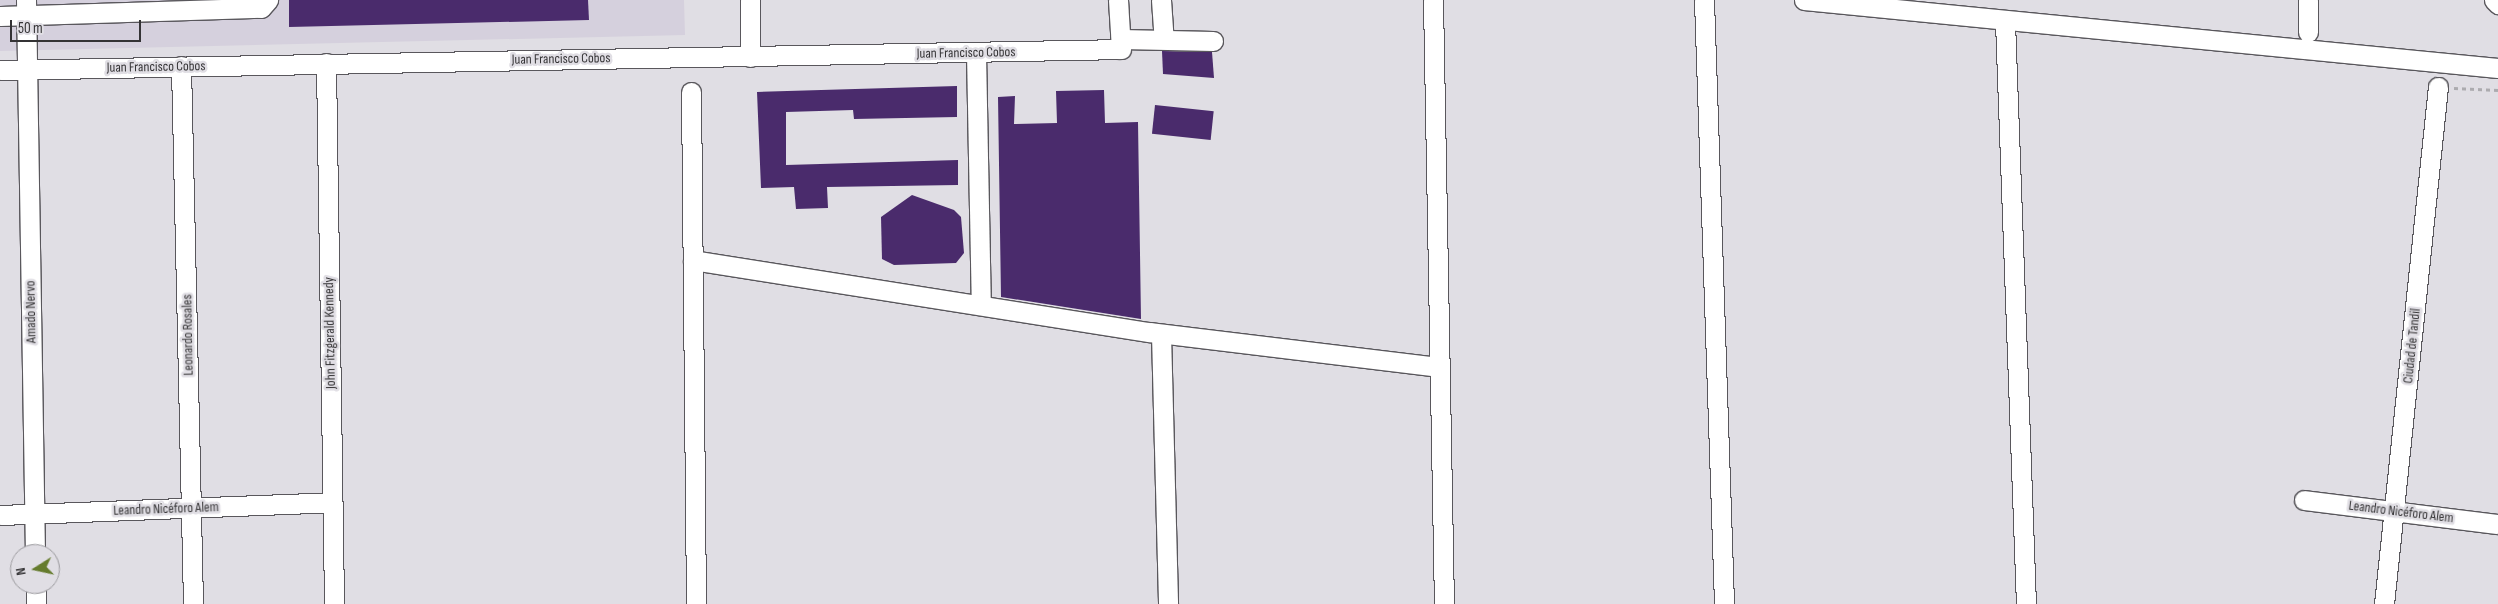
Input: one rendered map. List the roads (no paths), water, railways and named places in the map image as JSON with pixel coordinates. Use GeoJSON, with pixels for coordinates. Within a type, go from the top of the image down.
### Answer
{"type":"FeatureCollection","features":[{"type":"Feature","properties":{"kind":"street"},"geometry":{"type":"LineString","coordinates":[[0,16],[27,8],[261,8],[268,0]]}},
{"type":"Feature","properties":{"kind":"street"},"geometry":{"type":"LineString","coordinates":[[750,0],[750,57]]}},
{"type":"Feature","properties":{"kind":"street"},"geometry":{"type":"LineString","coordinates":[[1118,0],[1121,44]]}},
{"type":"Feature","properties":{"kind":"street"},"geometry":{"type":"LineString","coordinates":[[1161,0],[1164,38]]}},
{"type":"Feature","properties":{"kind":"street"},"geometry":{"type":"LineString","coordinates":[[1433,0],[1444,604]]}},
{"type":"Feature","properties":{"kind":"street"},"geometry":{"type":"LineString","coordinates":[[1704,0],[1724,604]]}},
{"type":"Feature","properties":{"kind":"street"},"geometry":{"type":"LineString","coordinates":[[1804,0],[2498,68]]}},
{"type":"Feature","properties":{"kind":"street"},"geometry":{"type":"LineString","coordinates":[[2308,0],[2308,32]]}},
{"type":"Feature","properties":{"kind":"street"},"geometry":{"type":"LineString","coordinates":[[2494,0],[2498,4]]}},
{"type":"Feature","properties":{"kind":"street","name":"Amado Nervo"},"geometry":{"type":"LineString","coordinates":[[27,8],[35,544]]}},
{"type":"Feature","properties":{"kind":"street"},"geometry":{"type":"LineString","coordinates":[[2005,21],[2026,604]]}},
{"type":"Feature","properties":{"kind":"street","name":"Juan Francisco Cobos"},"geometry":{"type":"LineString","coordinates":[[0,70],[976,53],[1121,44],[1164,38],[1213,41]]}},
{"type":"Feature","properties":{"kind":"street"},"geometry":{"type":"LineString","coordinates":[[976,53],[981,305]]}},
{"type":"Feature","properties":{"kind":"street","name":"John Fitzgerald Kennedy"},"geometry":{"type":"LineString","coordinates":[[326,63],[334,604]]}},
{"type":"Feature","properties":{"kind":"street","name":"Leonardo Rosales"},"geometry":{"type":"LineString","coordinates":[[181,66],[194,604]]}},
{"type":"Feature","properties":{"kind":"street","name":"Ciudad de Tandil"},"geometry":{"type":"LineString","coordinates":[[2384,604],[2438,87]]}},
{"type":"Feature","properties":{"kind":"street"},"geometry":{"type":"LineString","coordinates":[[691,92],[696,604]]}},
{"type":"Feature","properties":{"kind":"street"},"geometry":{"type":"LineString","coordinates":[[693,260],[1161,334],[1440,367]]}},
{"type":"Feature","properties":{"kind":"street"},"geometry":{"type":"LineString","coordinates":[[1161,334],[1168,604]]}},
{"type":"Feature","properties":{"kind":"street","name":"Leandro Nicéforo Alem"},"geometry":{"type":"LineString","coordinates":[[2304,500],[2498,524]]}},
{"type":"Feature","properties":{"kind":"street","name":"Leandro Nicéforo Alem"},"geometry":{"type":"LineString","coordinates":[[0,515],[332,502]]}}]}
